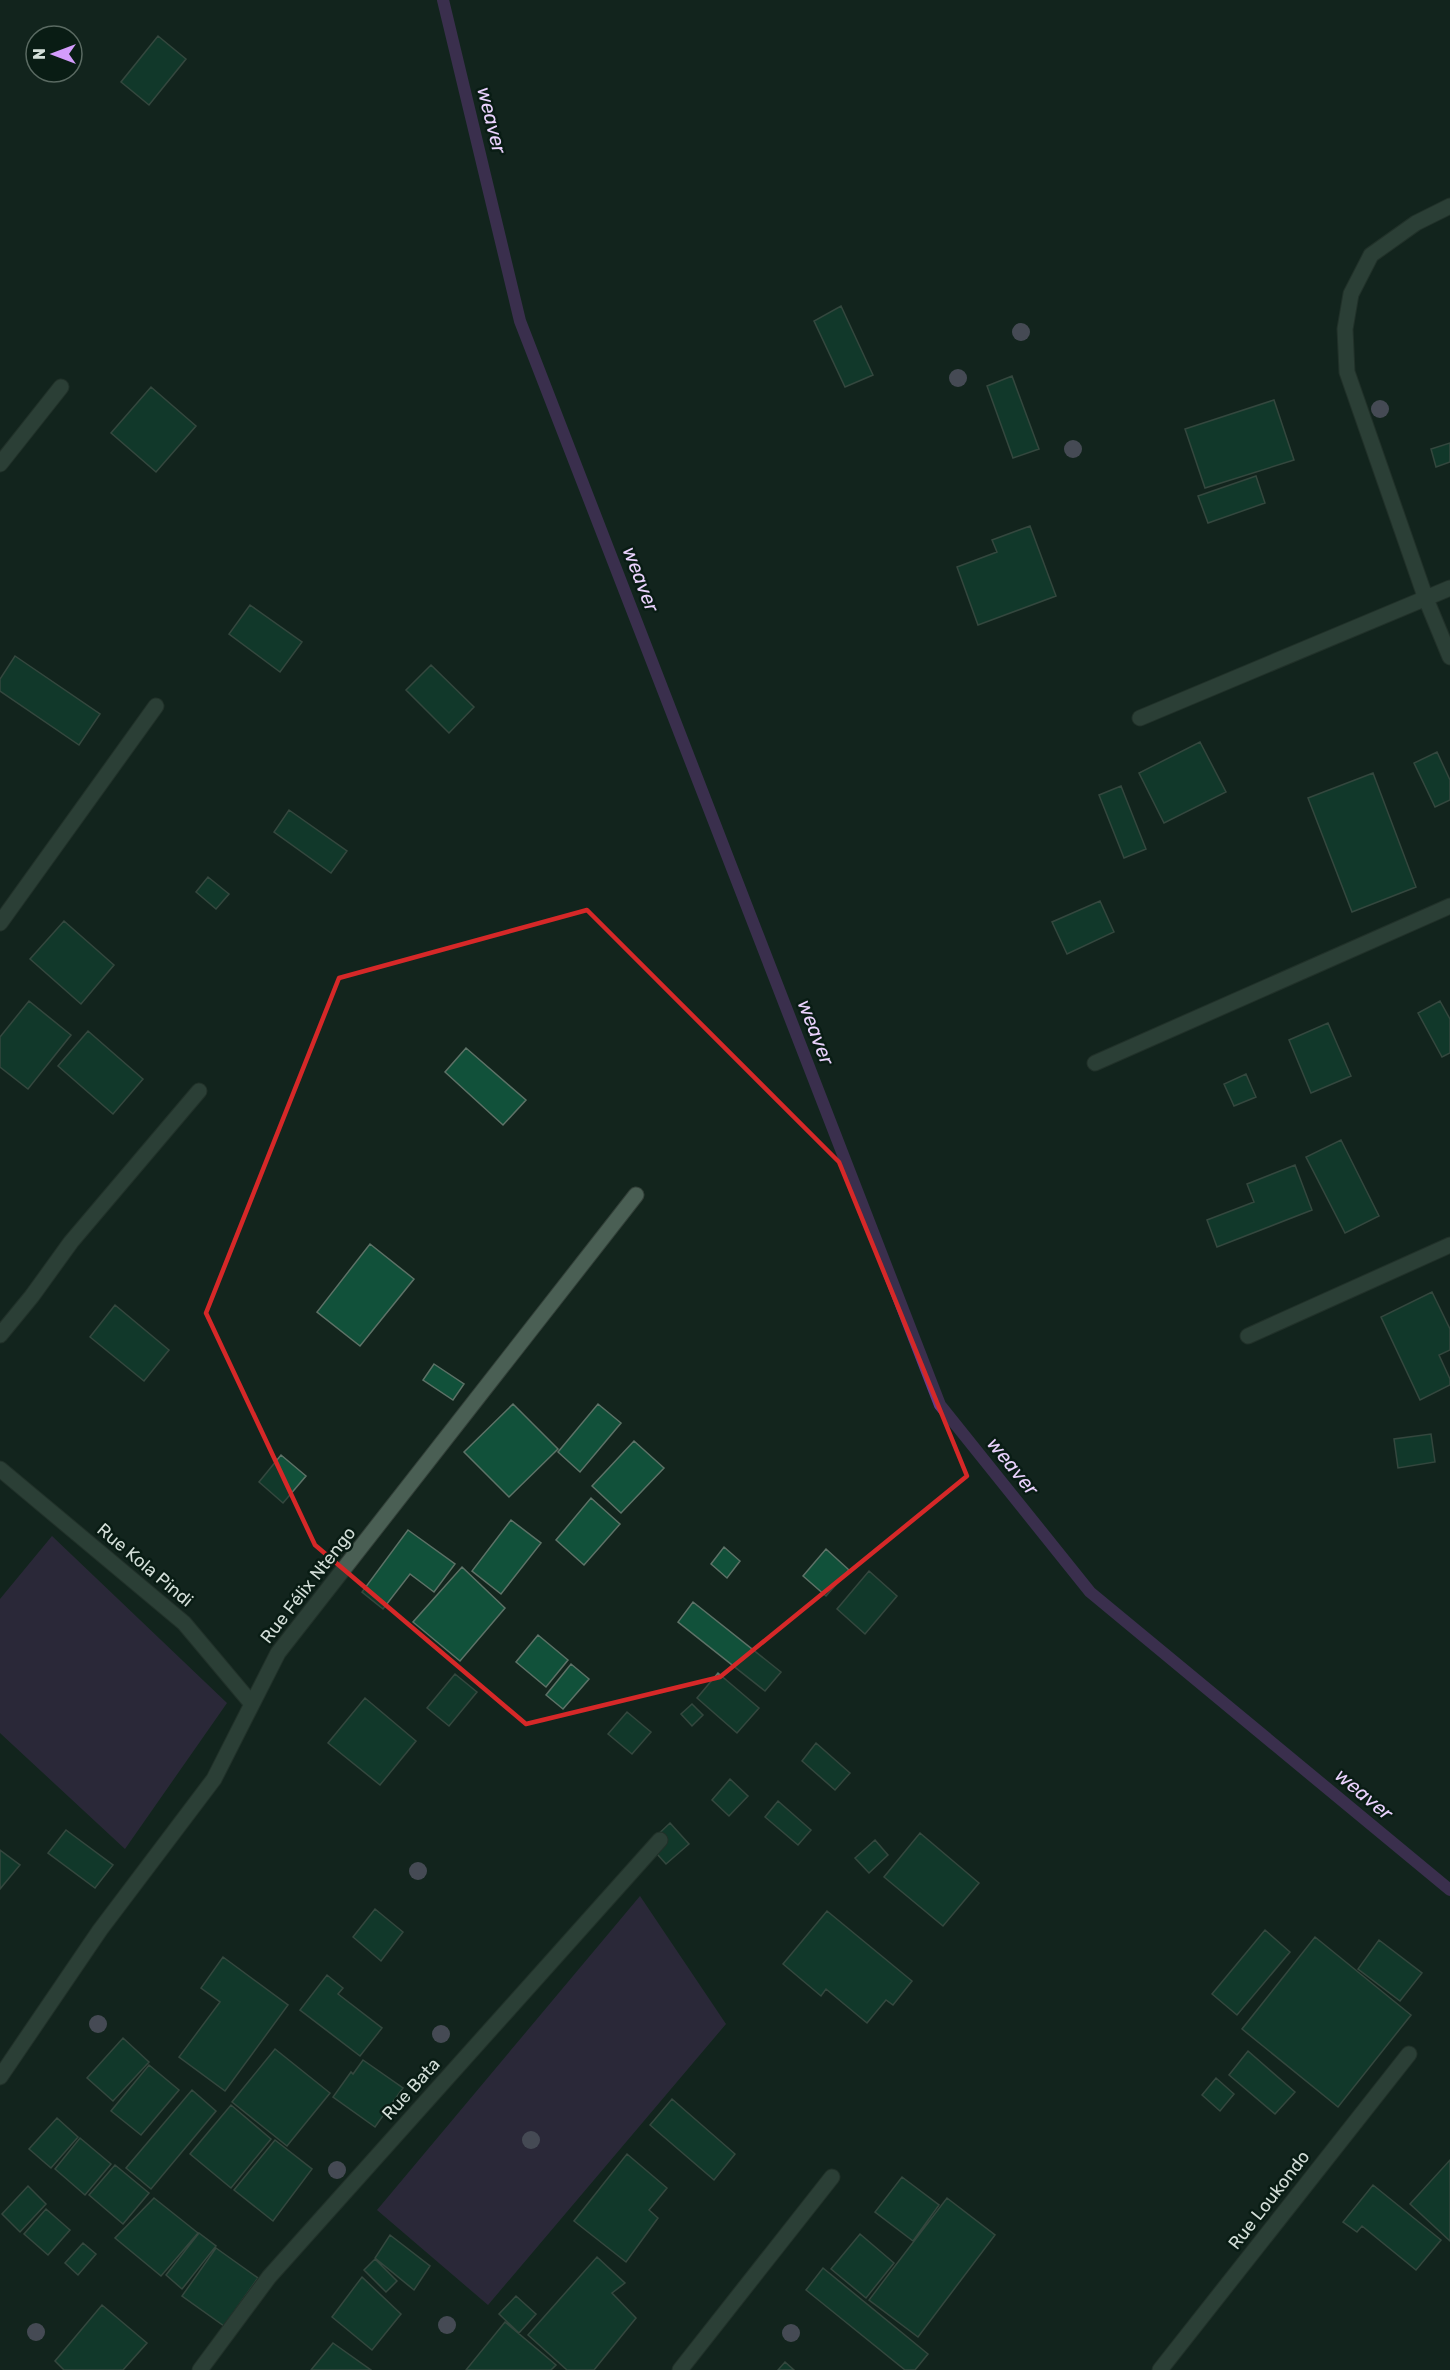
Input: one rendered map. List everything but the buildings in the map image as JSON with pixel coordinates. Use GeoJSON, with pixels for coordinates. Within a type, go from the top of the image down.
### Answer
{"type":"FeatureCollection","features":[{"type":"Feature","properties":{"kind":"street"},"geometry":{"type":"LineString","coordinates":[[1450,206],[1416,223],[1371,255],[1351,294],[1346,329],[1347,372],[1426,600],[1450,657]]}},
{"type":"Feature","properties":{"kind":"street"},"geometry":{"type":"LineString","coordinates":[[0,464],[61,387]]}},
{"type":"Feature","properties":{"kind":"street"},"geometry":{"type":"LineString","coordinates":[[1140,718],[1450,588]]}},
{"type":"Feature","properties":{"kind":"street"},"geometry":{"type":"LineString","coordinates":[[0,923],[156,706]]}},
{"type":"Feature","properties":{"kind":"street"},"geometry":{"type":"LineString","coordinates":[[1095,1063],[1450,906]]}},
{"type":"Feature","properties":{"kind":"street"},"geometry":{"type":"LineString","coordinates":[[0,1335],[71,1242],[199,1091]]}},
{"type":"Feature","properties":{"kind":"street","name":"Rue Félix Ntengo"},"geometry":{"type":"LineString","coordinates":[[0,2077],[100,1930],[214,1779],[278,1653],[636,1195]]}},
{"type":"Feature","properties":{"kind":"street"},"geometry":{"type":"LineString","coordinates":[[1248,1336],[1450,1245]]}},
{"type":"Feature","properties":{"kind":"street","name":"Rue Kola Pindi"},"geometry":{"type":"LineString","coordinates":[[0,1469],[184,1623],[252,1704]]}},
{"type":"Feature","properties":{"kind":"street","name":"Rue Bata"},"geometry":{"type":"LineString","coordinates":[[200,2370],[269,2277],[660,1840]]}},
{"type":"Feature","properties":{"kind":"street","name":"Rue Loukondo"},"geometry":{"type":"LineString","coordinates":[[1160,2370],[1409,2054]]}},
{"type":"Feature","properties":{"kind":"street"},"geometry":{"type":"LineString","coordinates":[[680,2370],[832,2177]]}},
{"type":"Feature","properties":{"kind":"highlighted area"},"geometry":{"type":"Polygon","coordinates":[[[587,910],[839,1162],[967,1476],[720,1677],[526,1724],[315,1545],[206,1313],[339,978],[587,910]]]}},
{"type":"Feature","properties":{"kind":"shaded area"},"geometry":{"type":"Polygon","coordinates":[[[52,1536],[227,1703],[125,1849],[0,1733],[0,1599],[52,1536]]]}},
{"type":"Feature","properties":{"kind":"shaded area"},"geometry":{"type":"Polygon","coordinates":[[[640,1896],[726,2024],[488,2305],[377,2210],[640,1896]]]}},
{"type":"Feature","properties":{"kind":"waterway","name":"weaver"},"geometry":{"type":"LineString","coordinates":[[443,0],[520,321],[940,1405],[1090,1592],[1450,1890]]}}]}
